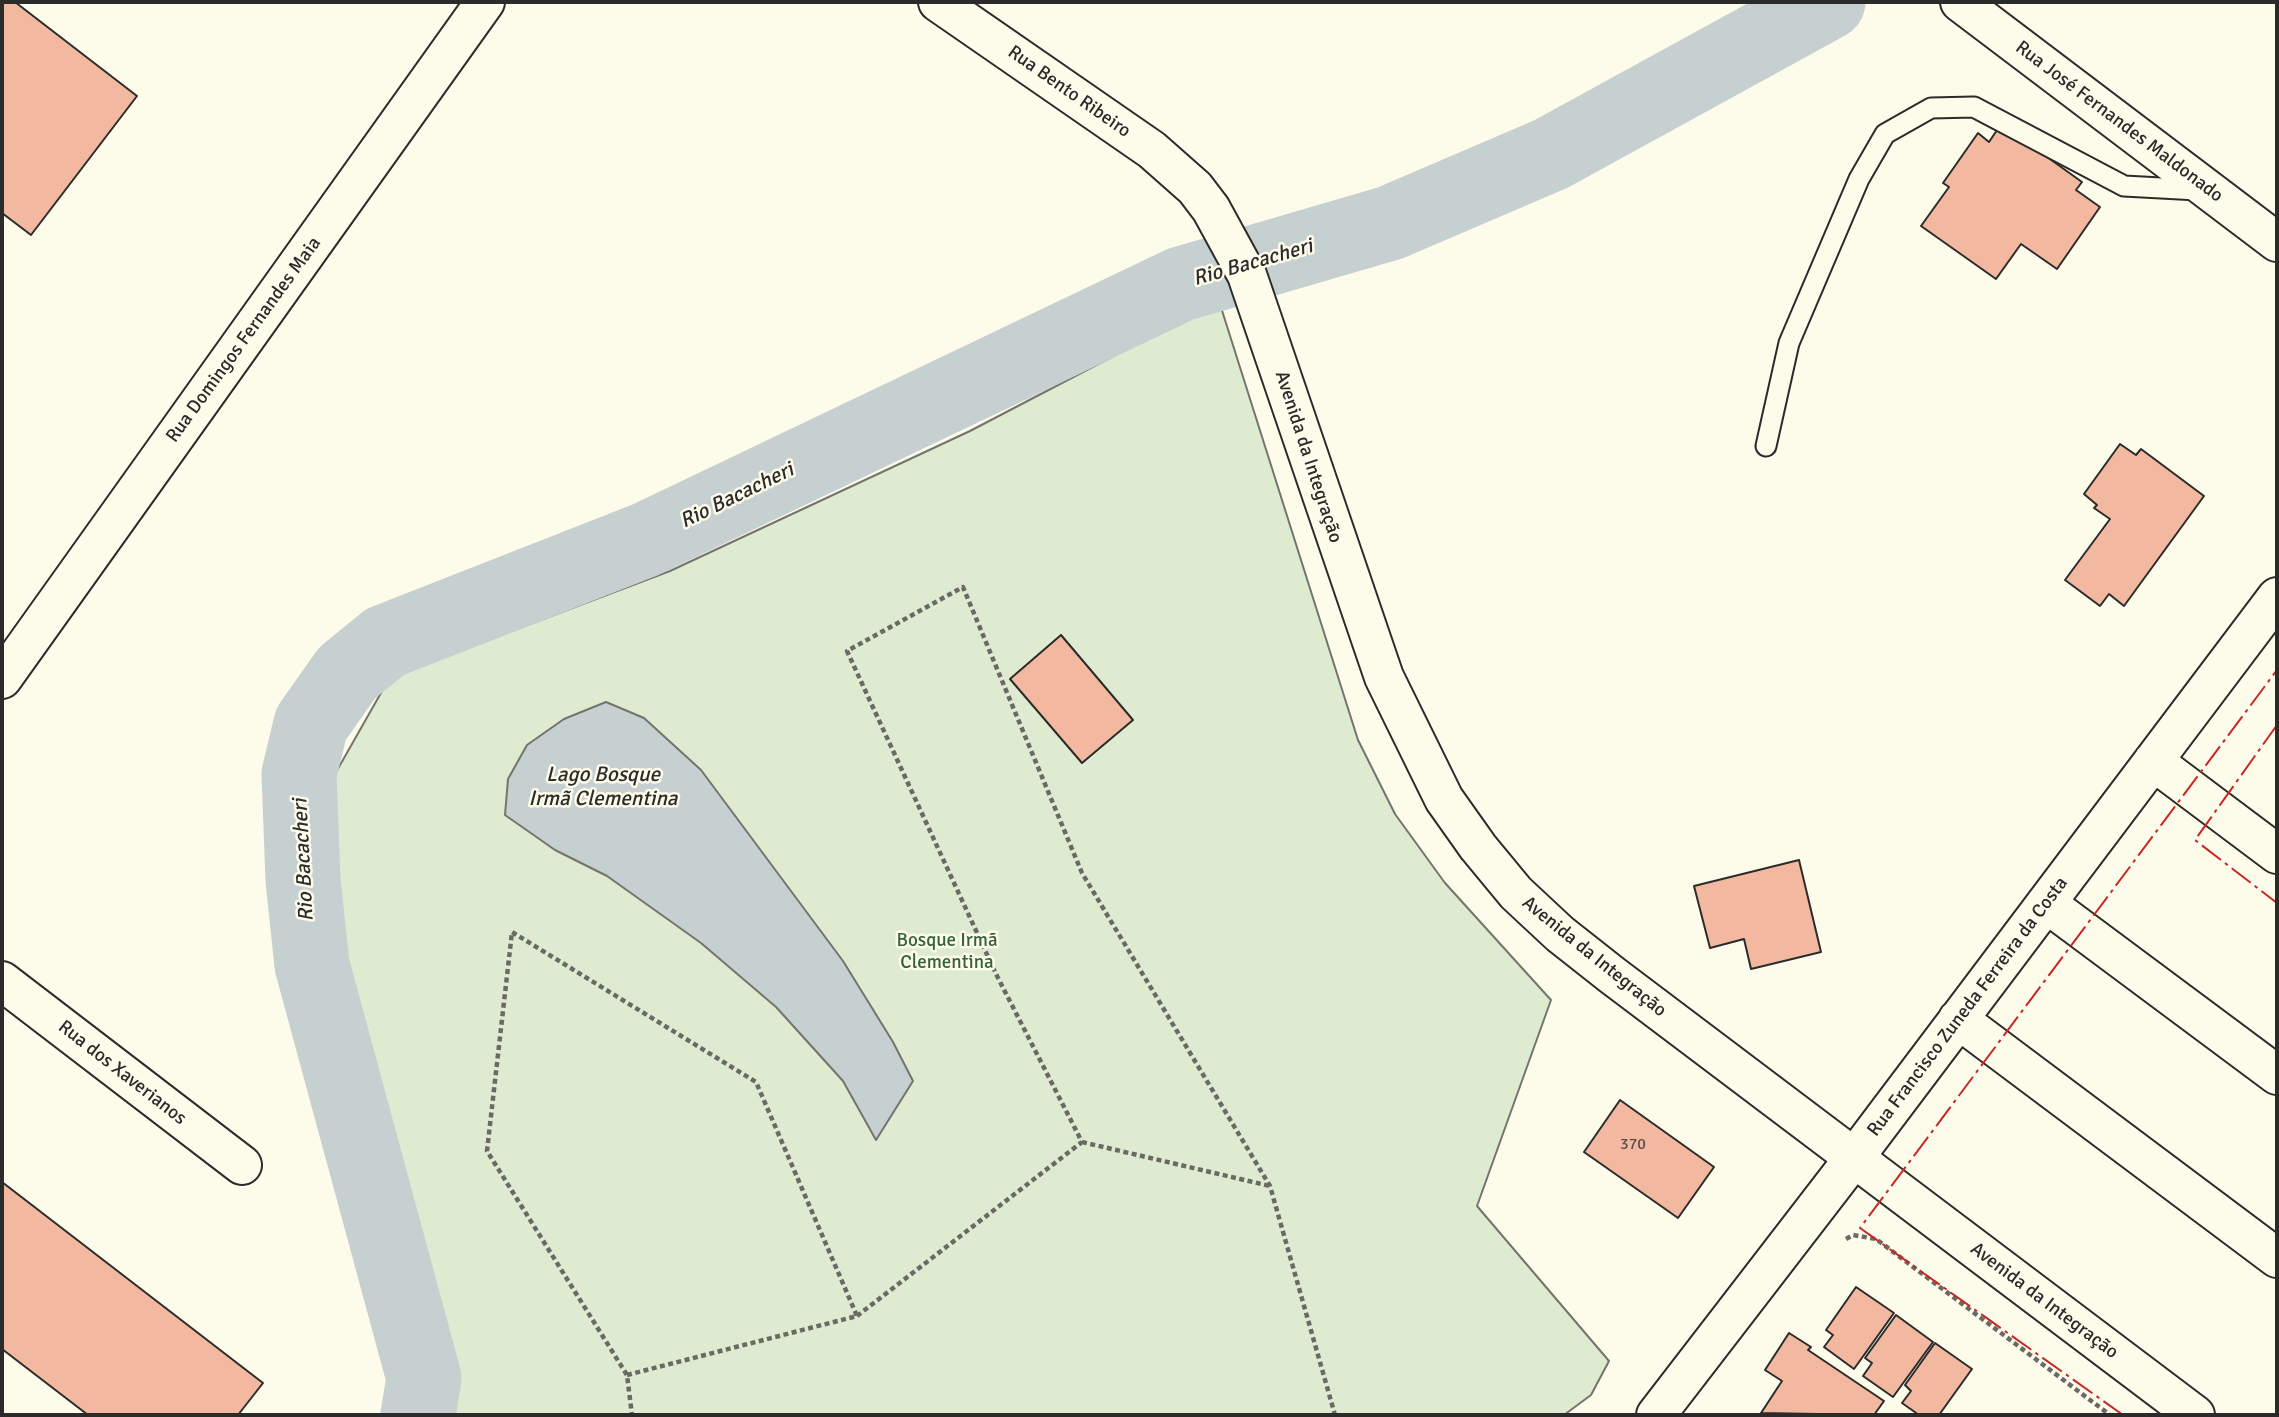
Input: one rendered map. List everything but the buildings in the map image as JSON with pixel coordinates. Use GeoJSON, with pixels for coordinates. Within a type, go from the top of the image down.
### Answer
{"type":"FeatureCollection","features":[{"type":"Feature","properties":{"kind":"street","name":"Rua Domingos Fernandes Maia"},"geometry":{"type":"LineString","coordinates":[[2,679],[485,2]]}},
{"type":"Feature","properties":{"kind":"street","name":"Rua Bento Ribeiro"},"geometry":{"type":"LineString","coordinates":[[938,2],[1152,150],[1195,188]]}},
{"type":"Feature","properties":{"kind":"street","name":"Rua José Fernandes Maldonado"},"geometry":{"type":"LineString","coordinates":[[1961,2],[2277,242]]}},
{"type":"Feature","properties":{"kind":"street","name":"Avenida da Integração"},"geometry":{"type":"LineString","coordinates":[[1195,188],[1233,244],[1258,305],[1384,677],[1444,799],[1478,847],[1516,892],[1560,934],[2195,1415]]}},
{"type":"Feature","properties":{"kind":"street","name":"Rua Francisco Zuneda Ferreira da Costa"},"geometry":{"type":"LineString","coordinates":[[1656,1415],[1854,1158],[2277,597]]}},
{"type":"Feature","properties":{"kind":"street"},"geometry":{"type":"LineString","coordinates":[[2153,761],[2277,854]]}},
{"type":"Feature","properties":{"kind":"street"},"geometry":{"type":"LineString","coordinates":[[2046,902],[2277,1075]]}},
{"type":"Feature","properties":{"kind":"street","name":"Rua dos Xaverianos"},"geometry":{"type":"LineString","coordinates":[[2,981],[242,1165]]}},
{"type":"Feature","properties":{"kind":"street"},"geometry":{"type":"LineString","coordinates":[[1958,1019],[2277,1258]]}},
{"type":"Feature","properties":{"kind":"lane"},"geometry":{"type":"LineString","coordinates":[[1766,446],[1789,344],[1859,179],[1885,134],[1931,108],[1974,107],[2124,186],[2210,191]]}},
{"type":"Feature","properties":{"kind":"path"},"geometry":{"type":"LineString","coordinates":[[1270,1186],[1082,1142],[996,974],[847,651],[963,587],[1082,873],[1270,1186],[1335,1415]]}},
{"type":"Feature","properties":{"kind":"path"},"geometry":{"type":"LineString","coordinates":[[632,1415],[627,1375],[487,1151],[512,932],[756,1082],[857,1316]]}},
{"type":"Feature","properties":{"kind":"path"},"geometry":{"type":"LineString","coordinates":[[627,1375],[857,1316],[1082,1142]]}},
{"type":"Feature","properties":{"kind":"path"},"geometry":{"type":"LineString","coordinates":[[1843,1240],[1853,1236],[1876,1239],[2110,1415]]}},
{"type":"Feature","properties":{"kind":"green space","name":"Bosque Irmã Clementina"},"geometry":{"type":"Polygon","coordinates":[[[1219,301],[1358,740],[1395,814],[1445,883],[1551,1000],[1477,1206],[1609,1361],[1591,1395],[1564,1415],[424,1415],[430,1376],[344,977],[327,788],[390,677],[670,571],[970,431],[1219,301]]]}},
{"type":"Feature","properties":{"kind":"water","name":"Lago Bosque Irmã Clementina"},"geometry":{"type":"Polygon","coordinates":[[[606,702],[644,718],[701,770],[843,961],[893,1042],[913,1081],[876,1140],[843,1081],[776,1007],[701,943],[607,876],[555,850],[505,815],[508,779],[527,745],[564,719],[606,702]]]}},
{"type":"Feature","properties":{"kind":"waterway","name":"Rio Bacacheri"},"geometry":{"type":"LineString","coordinates":[[418,1415],[424,1378],[312,965],[303,880],[299,774],[311,724],[347,673],[385,642],[645,540],[1181,284],[1390,223],[1551,154],[1828,2]]}},
{"type":"Feature","properties":{"kind":"power"},"geometry":{"type":"LineString","coordinates":[[2123,1415],[1860,1228],[2277,670]]}},
{"type":"Feature","properties":{"kind":"power"},"geometry":{"type":"LineString","coordinates":[[2277,725],[2195,840],[2277,903]]}}]}
